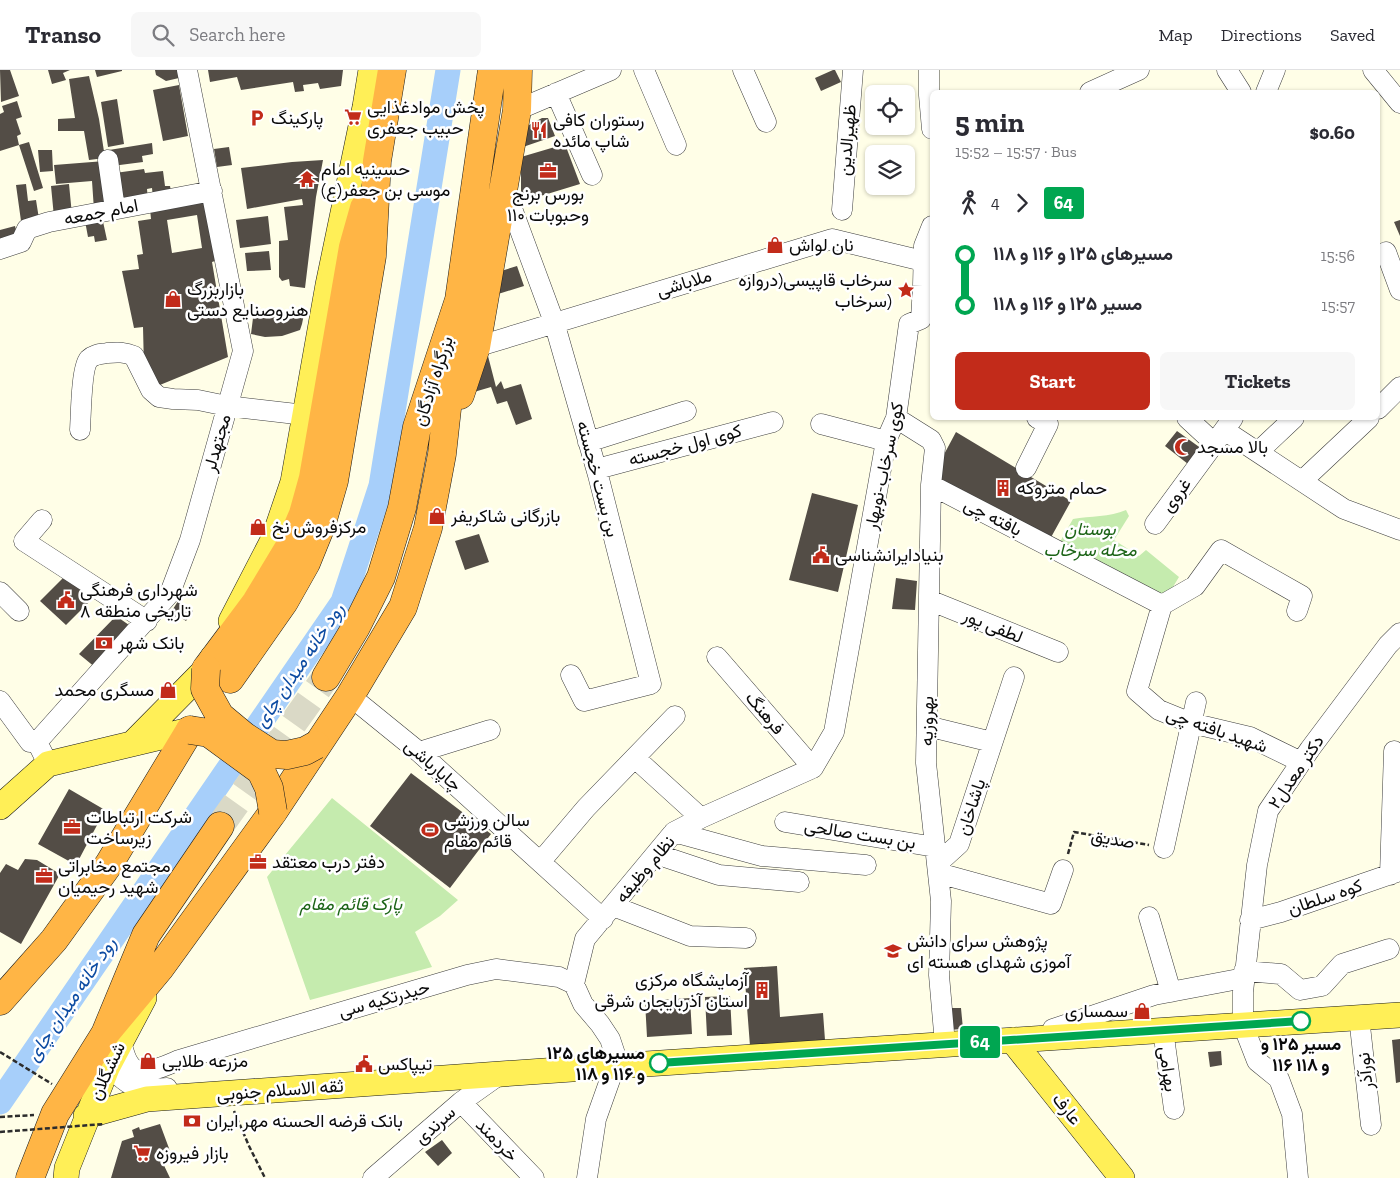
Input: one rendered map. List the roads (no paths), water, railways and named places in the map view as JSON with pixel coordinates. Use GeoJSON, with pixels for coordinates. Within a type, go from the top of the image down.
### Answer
{"type":"FeatureCollection","features":[{"type":"Feature","properties":{"kind":"highway"},"geometry":{"type":"LineString","coordinates":[[316,745],[305,751],[287,755],[272,754],[244,736],[220,716],[205,690],[218,674],[256,602],[288,549],[303,514],[314,478],[353,247],[377,161],[392,70]]}},
{"type":"Feature","properties":{"kind":"highway","name":"بزرگراه آزادگان"},"geometry":{"type":"LineString","coordinates":[[326,677],[356,627],[381,577],[402,508],[417,427],[459,300],[492,70]]}},
{"type":"Feature","properties":{"kind":"highway"},"geometry":{"type":"LineString","coordinates":[[442,454],[476,347],[516,110],[518,70]]}},
{"type":"Feature","properties":{"kind":"highway"},"geometry":{"type":"LineString","coordinates":[[30,1178],[62,1104],[113,1038],[160,968],[273,812],[350,696],[403,607],[428,528],[442,454],[459,300]]}},
{"type":"Feature","properties":{"kind":"highway"},"geometry":{"type":"LineString","coordinates":[[0,1001],[54,940],[109,864],[190,730],[209,733],[261,771],[269,788],[273,812]]}},
{"type":"Feature","properties":{"kind":"highway"},"geometry":{"type":"LineString","coordinates":[[113,1038],[146,935],[220,826]]}},
{"type":"Feature","properties":{"kind":"main road"},"geometry":{"type":"LineString","coordinates":[[134,742],[218,674],[274,538],[293,482],[328,285],[366,107],[370,70]]}},
{"type":"Feature","properties":{"kind":"main road"},"geometry":{"type":"LineString","coordinates":[[0,807],[42,753],[134,742],[190,730]]}},
{"type":"Feature","properties":{"kind":"main road","name":"ثقه الاسلام جنوبی"},"geometry":{"type":"LineString","coordinates":[[95,1120],[147,1099],[499,1075],[616,1063],[944,1040],[1012,1040],[1052,1033],[1163,1030],[1400,1015]]}},
{"type":"Feature","properties":{"kind":"main road","name":"ششگلان"},"geometry":{"type":"LineString","coordinates":[[66,1178],[66,1168],[95,1120],[109,1065],[113,1038]]}},
{"type":"Feature","properties":{"kind":"main road","name":"عارف"},"geometry":{"type":"LineString","coordinates":[[1012,1040],[1123,1178]]}},
{"type":"Feature","properties":{"kind":"street","name":"مجتهدلر"},"geometry":{"type":"LineString","coordinates":[[42,753],[170,593],[190,540],[243,351],[188,70]]}},
{"type":"Feature","properties":{"kind":"street"},"geometry":{"type":"LineString","coordinates":[[516,110],[611,70]]}},
{"type":"Feature","properties":{"kind":"street"},"geometry":{"type":"LineString","coordinates":[[644,70],[676,145]]}},
{"type":"Feature","properties":{"kind":"street"},"geometry":{"type":"LineString","coordinates":[[743,70],[766,122]]}},
{"type":"Feature","properties":{"kind":"street","name":"ظهیرالدین"},"geometry":{"type":"LineString","coordinates":[[842,210],[853,70]]}},
{"type":"Feature","properties":{"kind":"street"},"geometry":{"type":"LineString","coordinates":[[929,70],[930,106]]}},
{"type":"Feature","properties":{"kind":"street"},"geometry":{"type":"LineString","coordinates":[[1094,90],[1139,70]]}},
{"type":"Feature","properties":{"kind":"street"},"geometry":{"type":"LineString","coordinates":[[1227,70],[1240,90]]}},
{"type":"Feature","properties":{"kind":"street"},"geometry":{"type":"LineString","coordinates":[[1267,90],[1275,70]]}},
{"type":"Feature","properties":{"kind":"street"},"geometry":{"type":"LineString","coordinates":[[1373,70],[1400,103]]}},
{"type":"Feature","properties":{"kind":"street"},"geometry":{"type":"LineString","coordinates":[[556,93],[592,175]]}},
{"type":"Feature","properties":{"kind":"street"},"geometry":{"type":"LineString","coordinates":[[108,160],[115,209]]}},
{"type":"Feature","properties":{"kind":"street","name":"بن بست خجسته"},"geometry":{"type":"LineString","coordinates":[[504,186],[554,322],[597,469],[650,684],[584,702],[571,675]]}},
{"type":"Feature","properties":{"kind":"street","name":"امام جمعه"},"geometry":{"type":"LineString","coordinates":[[0,248],[21,242],[27,229],[49,222],[212,191]]}},
{"type":"Feature","properties":{"kind":"street","name":"کوی سرخاب-نوبهار"},"geometry":{"type":"LineString","coordinates":[[812,768],[834,732],[886,441],[896,418],[909,324],[913,321],[927,320],[928,284],[923,261],[924,246],[930,231]]}},
{"type":"Feature","properties":{"kind":"street","name":"ملاباشی"},"geometry":{"type":"LineString","coordinates":[[476,347],[832,239],[923,261]]}},
{"type":"Feature","properties":{"kind":"street"},"geometry":{"type":"LineString","coordinates":[[1388,251],[1400,290]]}},
{"type":"Feature","properties":{"kind":"street"},"geometry":{"type":"LineString","coordinates":[[80,430],[84,372],[88,362],[98,354],[124,352],[134,356],[151,390],[159,397],[198,400],[228,406],[305,415]]}},
{"type":"Feature","properties":{"kind":"street"},"geometry":{"type":"LineString","coordinates":[[1380,407],[1400,387]]}},
{"type":"Feature","properties":{"kind":"street"},"geometry":{"type":"LineString","coordinates":[[588,442],[686,412]]}},
{"type":"Feature","properties":{"kind":"street","name":"بهروزیه"},"geometry":{"type":"LineString","coordinates":[[896,418],[931,440],[935,448],[931,485],[926,763],[941,902],[939,975],[944,1040]]}},
{"type":"Feature","properties":{"kind":"street"},"geometry":{"type":"LineString","coordinates":[[1026,468],[1048,424],[1041,420]]}},
{"type":"Feature","properties":{"kind":"street"},"geometry":{"type":"LineString","coordinates":[[1193,420],[1224,430],[1344,509],[1400,530]]}},
{"type":"Feature","properties":{"kind":"street"},"geometry":{"type":"LineString","coordinates":[[1258,452],[1292,420]]}},
{"type":"Feature","properties":{"kind":"street"},"geometry":{"type":"LineString","coordinates":[[1302,481],[1366,420]]}},
{"type":"Feature","properties":{"kind":"street","name":"کوی اول خجسته"},"geometry":{"type":"LineString","coordinates":[[597,469],[773,422]]}},
{"type":"Feature","properties":{"kind":"street"},"geometry":{"type":"LineString","coordinates":[[821,424],[886,441]]}},
{"type":"Feature","properties":{"kind":"street","name":"غروی"},"geometry":{"type":"LineString","coordinates":[[1155,524],[1224,430]]}},
{"type":"Feature","properties":{"kind":"street","name":"بافته چی"},"geometry":{"type":"LineString","coordinates":[[931,485],[1162,605]]}},
{"type":"Feature","properties":{"kind":"street"},"geometry":{"type":"LineString","coordinates":[[42,520],[24,541],[147,621]]}},
{"type":"Feature","properties":{"kind":"street"},"geometry":{"type":"LineString","coordinates":[[1162,605],[1195,586],[1221,550],[1302,596],[1297,611]]}},
{"type":"Feature","properties":{"kind":"street"},"geometry":{"type":"LineString","coordinates":[[0,592],[19,612]]}},
{"type":"Feature","properties":{"kind":"street","name":"لطفی پور"},"geometry":{"type":"LineString","coordinates":[[929,600],[1058,652]]}},
{"type":"Feature","properties":{"kind":"street","name":"شهید بافته چی"},"geometry":{"type":"LineString","coordinates":[[1162,605],[1137,691],[1159,710],[1191,723],[1250,737],[1301,762]]}},
{"type":"Feature","properties":{"kind":"street","name":"دکتر معدل۲"},"geometry":{"type":"LineString","coordinates":[[1243,1025],[1244,975],[1256,865],[1268,811],[1301,762],[1388,645],[1400,633]]}},
{"type":"Feature","properties":{"kind":"street","name":"فرهنگ"},"geometry":{"type":"LineString","coordinates":[[717,657],[812,768]]}},
{"type":"Feature","properties":{"kind":"street","name":"پاشاخان"},"geometry":{"type":"LineString","coordinates":[[937,861],[959,844],[1014,677]]}},
{"type":"Feature","properties":{"kind":"street","name":"چاپارباشی"},"geometry":{"type":"LineString","coordinates":[[350,696],[419,752],[541,861],[608,913]]}},
{"type":"Feature","properties":{"kind":"street"},"geometry":{"type":"LineString","coordinates":[[0,701],[30,742],[42,753]]}},
{"type":"Feature","properties":{"kind":"street"},"geometry":{"type":"LineString","coordinates":[[1164,848],[1196,702]]}},
{"type":"Feature","properties":{"kind":"street"},"geometry":{"type":"LineString","coordinates":[[541,861],[586,808],[674,716]]}},
{"type":"Feature","properties":{"kind":"street"},"geometry":{"type":"LineString","coordinates":[[927,726],[992,742]]}},
{"type":"Feature","properties":{"kind":"street"},"geometry":{"type":"LineString","coordinates":[[419,752],[490,730]]}},
{"type":"Feature","properties":{"kind":"street"},"geometry":{"type":"LineString","coordinates":[[1394,751],[1395,873]]}},
{"type":"Feature","properties":{"kind":"street"},"geometry":{"type":"LineString","coordinates":[[635,758],[701,818]]}},
{"type":"Feature","properties":{"kind":"street","name":"نظام وظیفه"},"geometry":{"type":"LineString","coordinates":[[574,984],[585,939],[674,832],[812,768]]}},
{"type":"Feature","properties":{"kind":"street","name":"بن بست صالحی"},"geometry":{"type":"LineString","coordinates":[[785,822],[937,861]]}},
{"type":"Feature","properties":{"kind":"street"},"geometry":{"type":"LineString","coordinates":[[674,832],[762,856],[866,865]]}},
{"type":"Feature","properties":{"kind":"street"},"geometry":{"type":"LineString","coordinates":[[656,854],[719,875],[799,882]]}},
{"type":"Feature","properties":{"kind":"street"},"geometry":{"type":"LineString","coordinates":[[937,861],[1051,904],[1064,870]]}},
{"type":"Feature","properties":{"kind":"street","name":"کوه سلطان"},"geometry":{"type":"LineString","coordinates":[[1250,920],[1281,912],[1395,873]]}},
{"type":"Feature","properties":{"kind":"street"},"geometry":{"type":"LineString","coordinates":[[608,913],[690,936],[746,938]]}},
{"type":"Feature","properties":{"kind":"street"},"geometry":{"type":"LineString","coordinates":[[1149,917],[1171,992]]}},
{"type":"Feature","properties":{"kind":"street"},"geometry":{"type":"LineString","coordinates":[[944,1040],[1052,1033],[1154,995],[1244,975],[1281,974],[1300,990],[1322,986],[1342,964],[1389,949]]}},
{"type":"Feature","properties":{"kind":"street","name":"حیدرتکیه سی"},"geometry":{"type":"LineString","coordinates":[[113,1038],[130,1066],[138,1070],[152,1071],[179,1060],[467,974],[496,969],[559,977],[574,984]]}},
{"type":"Feature","properties":{"kind":"street"},"geometry":{"type":"LineString","coordinates":[[574,984],[583,1004],[610,1039],[616,1063],[596,1119],[587,1178]]}},
{"type":"Feature","properties":{"kind":"street","name":"نورآذر"},"geometry":{"type":"LineString","coordinates":[[1359,1017],[1371,1125]]}},
{"type":"Feature","properties":{"kind":"street"},"geometry":{"type":"LineString","coordinates":[[1243,1025],[1257,1061],[1280,1079],[1292,1114],[1298,1178]]}},
{"type":"Feature","properties":{"kind":"street","name":"بهرامی"},"geometry":{"type":"LineString","coordinates":[[1163,1030],[1174,1108]]}},
{"type":"Feature","properties":{"kind":"street"},"geometry":{"type":"LineString","coordinates":[[109,1065],[126,1082],[143,1089],[501,1066],[616,1063]]}},
{"type":"Feature","properties":{"kind":"street","name":"سرندی"},"geometry":{"type":"LineString","coordinates":[[373,1178],[461,1102],[499,1075]]}},
{"type":"Feature","properties":{"kind":"street","name":"خردمند"},"geometry":{"type":"LineString","coordinates":[[461,1102],[534,1178]]}},
{"type":"Feature","properties":{"kind":"waterway","name":"رود خانه میدان چای"},"geometry":{"type":"LineString","coordinates":[[0,1102],[343,602],[381,486],[448,70]]}},
{"type":"Feature","properties":{"kind":"tunnel"},"geometry":{"type":"LineString","coordinates":[[220,826],[326,677]]}},
{"type":"Feature","properties":{"kind":"place","name":"پخش موادغذایی حبیب جعفری"},"geometry":{"type":"Point","coordinates":[353,117]}},
{"type":"Feature","properties":{"kind":"place","name":"پارکینگ"},"geometry":{"type":"Point","coordinates":[257,118]}},
{"type":"Feature","properties":{"kind":"place","name":"رستوران کافی شاپ مائده"},"geometry":{"type":"Point","coordinates":[539,130]}},
{"type":"Feature","properties":{"kind":"place","name":"بورس برنج وحبوبات ۱۱۰"},"geometry":{"type":"Point","coordinates":[548,171]}},
{"type":"Feature","properties":{"kind":"place","name":"حسینیه امام موسی بن جعفر(ع)"},"geometry":{"type":"Point","coordinates":[307,179]}},
{"type":"Feature","properties":{"kind":"place","name":"نان لواش"},"geometry":{"type":"Point","coordinates":[775,245]}},
{"type":"Feature","properties":{"kind":"place","name":"سرخاب قاپیسی(دروازه سرخاب)"},"geometry":{"type":"Point","coordinates":[906,290]}},
{"type":"Feature","properties":{"kind":"place","name":"بازاربزرگ هنروصنایع دستی"},"geometry":{"type":"Point","coordinates":[173,299]}},
{"type":"Feature","properties":{"kind":"place","name":"بالا مسجد"},"geometry":{"type":"Point","coordinates":[1183,447]}},
{"type":"Feature","properties":{"kind":"place","name":"حمام متروکه"},"geometry":{"type":"Point","coordinates":[1003,488]}},
{"type":"Feature","properties":{"kind":"place","name":"بازرگانی شاکریفر"},"geometry":{"type":"Point","coordinates":[437,516]}},
{"type":"Feature","properties":{"kind":"place","name":"مرکزفروش نخ"},"geometry":{"type":"Point","coordinates":[258,527]}},
{"type":"Feature","properties":{"kind":"place","name":"بنیادایرانشناسی"},"geometry":{"type":"Point","coordinates":[821,555]}},
{"type":"Feature","properties":{"kind":"place","name":"شهرداری فرهنگی تاریخی منطقه ۸"},"geometry":{"type":"Point","coordinates":[66,600]}},
{"type":"Feature","properties":{"kind":"place","name":"بانک شهر"},"geometry":{"type":"Point","coordinates":[104,643]}},
{"type":"Feature","properties":{"kind":"place","name":"مسگری محمد"},"geometry":{"type":"Point","coordinates":[168,690]}},
{"type":"Feature","properties":{"kind":"place","name":"شرکت ارتباطات زیرساخت"},"geometry":{"type":"Point","coordinates":[72,827]}},
{"type":"Feature","properties":{"kind":"place","name":"سالن ورزشی قائم مقام"},"geometry":{"type":"Point","coordinates":[430,830]}},
{"type":"Feature","properties":{"kind":"place","name":"دفتر درب معتقد"},"geometry":{"type":"Point","coordinates":[258,862]}},
{"type":"Feature","properties":{"kind":"place","name":"مجتمع مخابراتی شهید رحیمیان"},"geometry":{"type":"Point","coordinates":[44,876]}},
{"type":"Feature","properties":{"kind":"place","name":"پژوهش سرای دانش آموزی شهدای هسته ای"},"geometry":{"type":"Point","coordinates":[893,951]}},
{"type":"Feature","properties":{"kind":"place","name":"آزمایشگاه مرکزی استان آذربایجان شرقی"},"geometry":{"type":"Point","coordinates":[762,990]}},
{"type":"Feature","properties":{"kind":"place","name":"سمساری"},"geometry":{"type":"Point","coordinates":[1142,1011]}},
{"type":"Feature","properties":{"kind":"place","name":"مسیر ۱۲۵ و ۱۱۶ و ۱۱۸"},"geometry":{"type":"Point","coordinates":[1301,1021]}},
{"type":"Feature","properties":{"kind":"place","name":"مزرعه طلایی"},"geometry":{"type":"Point","coordinates":[148,1061]}},
{"type":"Feature","properties":{"kind":"place","name":"مسیرهای ۱۲۵ و ۱۱۶ و ۱۱۸"},"geometry":{"type":"Point","coordinates":[659,1063]}},
{"type":"Feature","properties":{"kind":"place","name":"تیپاکس"},"geometry":{"type":"Point","coordinates":[364,1064]}},
{"type":"Feature","properties":{"kind":"place","name":"بانک قرضه الحسنه مهر ایران"},"geometry":{"type":"Point","coordinates":[192,1121]}},
{"type":"Feature","properties":{"kind":"place","name":"بازار فیروزه"},"geometry":{"type":"Point","coordinates":[142,1153]}},
{"type":"Feature","properties":{"kind":"park label","name":"بوستان محله سرخاب"},"geometry":{"type":"Point","coordinates":[1090,539]}},
{"type":"Feature","properties":{"kind":"park label","name":"پارک قائم مقام"},"geometry":{"type":"Point","coordinates":[351,904]}}]}
